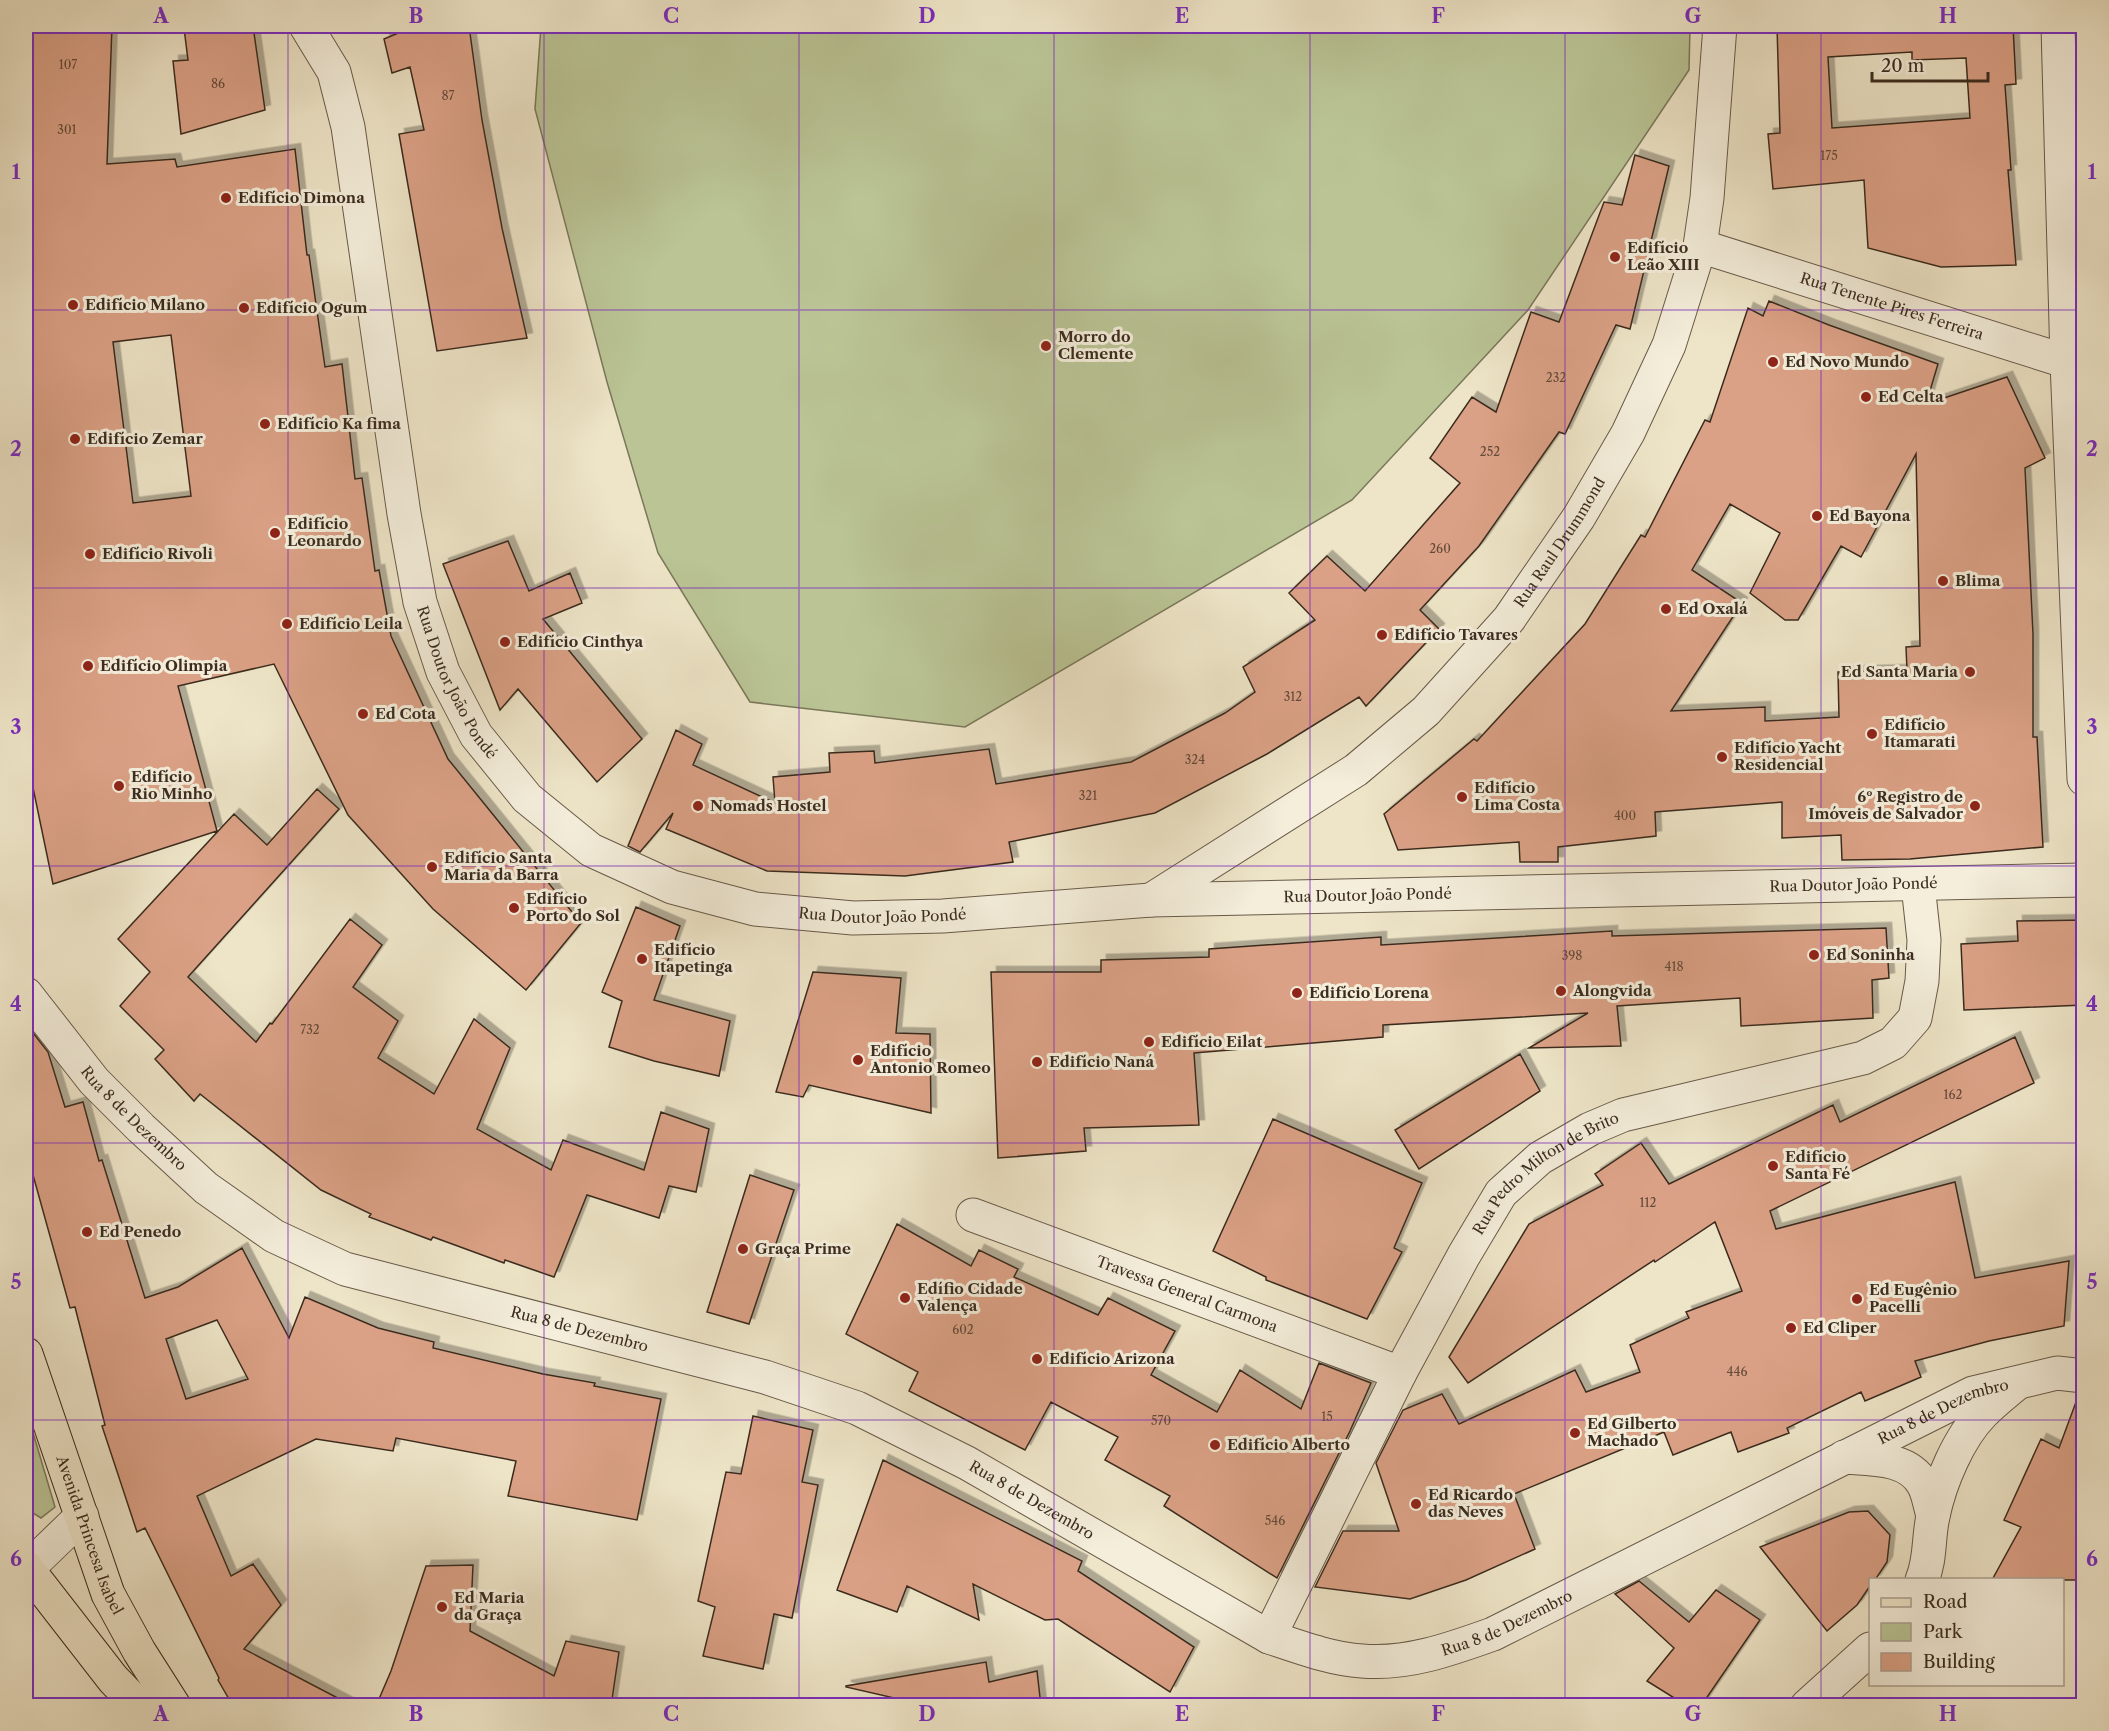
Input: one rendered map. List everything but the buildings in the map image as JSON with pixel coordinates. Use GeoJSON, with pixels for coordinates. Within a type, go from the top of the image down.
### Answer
{"type":"FeatureCollection","features":[{"type":"Feature","properties":{"kind":"main road","name":"Avenida Princesa Isabel"},"geometry":{"type":"LineString","coordinates":[[26,1354],[108,1594],[139,1651],[174,1706]]}},
{"type":"Feature","properties":{"kind":"main road"},"geometry":{"type":"LineString","coordinates":[[26,1569],[113,1679],[140,1706]]}},
{"type":"Feature","properties":{"kind":"street","name":"Rua Doutor João Pondé"},"geometry":{"type":"LineString","coordinates":[[306,26],[334,72],[348,127],[403,502],[420,602],[443,672],[476,735],[527,798],[591,850],[672,887],[755,909],[853,918],[943,915],[1151,900],[2084,880]]}},
{"type":"Feature","properties":{"kind":"street","name":"Rua Raul Drummond"},"geometry":{"type":"LineString","coordinates":[[1151,900],[1356,770],[1426,711],[1509,620],[1580,517],[1628,433],[1669,345],[1700,246],[1707,198],[1720,26]]}},
{"type":"Feature","properties":{"kind":"street"},"geometry":{"type":"LineString","coordinates":[[2058,26],[2075,364],[2084,779]]}},
{"type":"Feature","properties":{"kind":"street","name":"Rua Tenente Pires Ferreira"},"geometry":{"type":"LineString","coordinates":[[1700,246],[2075,364]]}},
{"type":"Feature","properties":{"kind":"street","name":"Rua Pedro Milton de Brito"},"geometry":{"type":"LineString","coordinates":[[1269,1637],[1400,1373],[1464,1255],[1501,1193],[1540,1158],[1590,1129],[1623,1115],[1863,1058],[1893,1042],[1915,1018],[1922,981],[1924,940],[1918,885]]}},
{"type":"Feature","properties":{"kind":"street","name":"Rua 8 de Dezembro"},"geometry":{"type":"LineString","coordinates":[[26,994],[94,1081],[141,1128],[206,1188],[274,1236],[345,1269],[765,1377],[857,1408],[967,1463],[1269,1637],[1314,1651],[1362,1661],[1397,1660],[1441,1652],[1493,1634],[1973,1393],[2057,1373],[2084,1376]]}},
{"type":"Feature","properties":{"kind":"street","name":"Travessa General Carmona"},"geometry":{"type":"LineString","coordinates":[[973,1215],[1400,1373]]}},
{"type":"Feature","properties":{"kind":"street"},"geometry":{"type":"LineString","coordinates":[[1923,1578],[1928,1566],[1933,1516],[1960,1442],[1982,1414],[2020,1380]]}},
{"type":"Feature","properties":{"kind":"street"},"geometry":{"type":"LineString","coordinates":[[1844,1457],[1887,1460],[1908,1468],[1923,1484],[1933,1516]]}},
{"type":"Feature","properties":{"kind":"street"},"geometry":{"type":"LineString","coordinates":[[26,1569],[82,1516]]}},
{"type":"Feature","properties":{"kind":"street"},"geometry":{"type":"LineString","coordinates":[[1807,1706],[1869,1650]]}},
{"type":"Feature","properties":{"kind":"green space","name":"Morro do Clemente"},"geometry":{"type":"Polygon","coordinates":[[[541,26],[1690,26],[1689,70],[1528,310],[1352,500],[965,727],[750,702],[658,553],[607,382],[535,109],[541,26]]]}},
{"type":"Feature","properties":{"kind":"green space"},"geometry":{"type":"Polygon","coordinates":[[[26,1409],[55,1507],[41,1518],[28,1510],[26,1506],[26,1409]]]}},
{"type":"Feature","properties":{"kind":"place","name":"Edifício Dimona"},"geometry":{"type":"Point","coordinates":[226,198]}},
{"type":"Feature","properties":{"kind":"place","name":"Edifício Leão XIII"},"geometry":{"type":"Point","coordinates":[1615,257]}},
{"type":"Feature","properties":{"kind":"place","name":"Edifício Milano"},"geometry":{"type":"Point","coordinates":[73,305]}},
{"type":"Feature","properties":{"kind":"place","name":"Edifício Ogum"},"geometry":{"type":"Point","coordinates":[244,308]}},
{"type":"Feature","properties":{"kind":"place","name":"Morro do Clemente"},"geometry":{"type":"Point","coordinates":[1046,346]}},
{"type":"Feature","properties":{"kind":"place","name":"Ed Novo Mundo"},"geometry":{"type":"Point","coordinates":[1773,362]}},
{"type":"Feature","properties":{"kind":"place","name":"Ed Celta"},"geometry":{"type":"Point","coordinates":[1866,397]}},
{"type":"Feature","properties":{"kind":"place","name":"Edifício Ka fima"},"geometry":{"type":"Point","coordinates":[265,424]}},
{"type":"Feature","properties":{"kind":"place","name":"Edifício Zemar"},"geometry":{"type":"Point","coordinates":[75,439]}},
{"type":"Feature","properties":{"kind":"place","name":"Ed Bayona"},"geometry":{"type":"Point","coordinates":[1817,516]}},
{"type":"Feature","properties":{"kind":"place","name":"Edifício Leonardo"},"geometry":{"type":"Point","coordinates":[275,533]}},
{"type":"Feature","properties":{"kind":"place","name":"Edifício Rivoli"},"geometry":{"type":"Point","coordinates":[90,554]}},
{"type":"Feature","properties":{"kind":"place","name":"Blima"},"geometry":{"type":"Point","coordinates":[1943,581]}},
{"type":"Feature","properties":{"kind":"place","name":"Ed Oxalá"},"geometry":{"type":"Point","coordinates":[1666,609]}},
{"type":"Feature","properties":{"kind":"place","name":"Edifício Leila"},"geometry":{"type":"Point","coordinates":[287,624]}},
{"type":"Feature","properties":{"kind":"place","name":"Edifício Tavares"},"geometry":{"type":"Point","coordinates":[1382,635]}},
{"type":"Feature","properties":{"kind":"place","name":"Edifício Cinthya"},"geometry":{"type":"Point","coordinates":[505,642]}},
{"type":"Feature","properties":{"kind":"place","name":"Edifício Olimpia"},"geometry":{"type":"Point","coordinates":[88,666]}},
{"type":"Feature","properties":{"kind":"place","name":"Ed Santa Maria"},"geometry":{"type":"Point","coordinates":[1970,672]}},
{"type":"Feature","properties":{"kind":"place","name":"Ed Cota"},"geometry":{"type":"Point","coordinates":[363,714]}},
{"type":"Feature","properties":{"kind":"place","name":"Edifício Itamarati"},"geometry":{"type":"Point","coordinates":[1872,734]}},
{"type":"Feature","properties":{"kind":"place","name":"Edifício Yacht Residencial"},"geometry":{"type":"Point","coordinates":[1722,757]}},
{"type":"Feature","properties":{"kind":"place","name":"Edifício Rio Minho"},"geometry":{"type":"Point","coordinates":[119,786]}},
{"type":"Feature","properties":{"kind":"place","name":"Edifício Lima Costa"},"geometry":{"type":"Point","coordinates":[1462,797]}},
{"type":"Feature","properties":{"kind":"place","name":"Nomads Hostel"},"geometry":{"type":"Point","coordinates":[698,806]}},
{"type":"Feature","properties":{"kind":"place","name":"6º Registro de Imóveis de Salvador"},"geometry":{"type":"Point","coordinates":[1975,806]}},
{"type":"Feature","properties":{"kind":"place","name":"Edifício Santa Maria da Barra"},"geometry":{"type":"Point","coordinates":[432,867]}},
{"type":"Feature","properties":{"kind":"place","name":"Edifício Porto do Sol"},"geometry":{"type":"Point","coordinates":[514,908]}},
{"type":"Feature","properties":{"kind":"place","name":"Ed Soninha"},"geometry":{"type":"Point","coordinates":[1814,955]}},
{"type":"Feature","properties":{"kind":"place","name":"Edifício Itapetinga"},"geometry":{"type":"Point","coordinates":[642,959]}},
{"type":"Feature","properties":{"kind":"place","name":"Alongvida"},"geometry":{"type":"Point","coordinates":[1561,991]}},
{"type":"Feature","properties":{"kind":"place","name":"Edifício Lorena"},"geometry":{"type":"Point","coordinates":[1297,993]}},
{"type":"Feature","properties":{"kind":"place","name":"Edifício Eilat"},"geometry":{"type":"Point","coordinates":[1149,1042]}},
{"type":"Feature","properties":{"kind":"place","name":"Edifício Antonio Romeo"},"geometry":{"type":"Point","coordinates":[858,1060]}},
{"type":"Feature","properties":{"kind":"place","name":"Edifício Naná"},"geometry":{"type":"Point","coordinates":[1037,1062]}},
{"type":"Feature","properties":{"kind":"place","name":"Edifício Santa Fé"},"geometry":{"type":"Point","coordinates":[1773,1166]}},
{"type":"Feature","properties":{"kind":"place","name":"Ed Penedo"},"geometry":{"type":"Point","coordinates":[87,1232]}},
{"type":"Feature","properties":{"kind":"place","name":"Graça Prime"},"geometry":{"type":"Point","coordinates":[743,1249]}},
{"type":"Feature","properties":{"kind":"place","name":"Edífio Cidade Valença"},"geometry":{"type":"Point","coordinates":[905,1298]}},
{"type":"Feature","properties":{"kind":"place","name":"Ed Eugênio Pacelli"},"geometry":{"type":"Point","coordinates":[1857,1299]}},
{"type":"Feature","properties":{"kind":"place","name":"Ed Cliper"},"geometry":{"type":"Point","coordinates":[1791,1328]}},
{"type":"Feature","properties":{"kind":"place","name":"Edifício Arizona"},"geometry":{"type":"Point","coordinates":[1037,1359]}},
{"type":"Feature","properties":{"kind":"place","name":"Ed Gilberto Machado"},"geometry":{"type":"Point","coordinates":[1575,1433]}},
{"type":"Feature","properties":{"kind":"place","name":"Edifício Alberto"},"geometry":{"type":"Point","coordinates":[1215,1445]}},
{"type":"Feature","properties":{"kind":"place","name":"Ed Ricardo das Neves"},"geometry":{"type":"Point","coordinates":[1416,1504]}},
{"type":"Feature","properties":{"kind":"place","name":"Ed Maria da Graça"},"geometry":{"type":"Point","coordinates":[442,1607]}}]}
